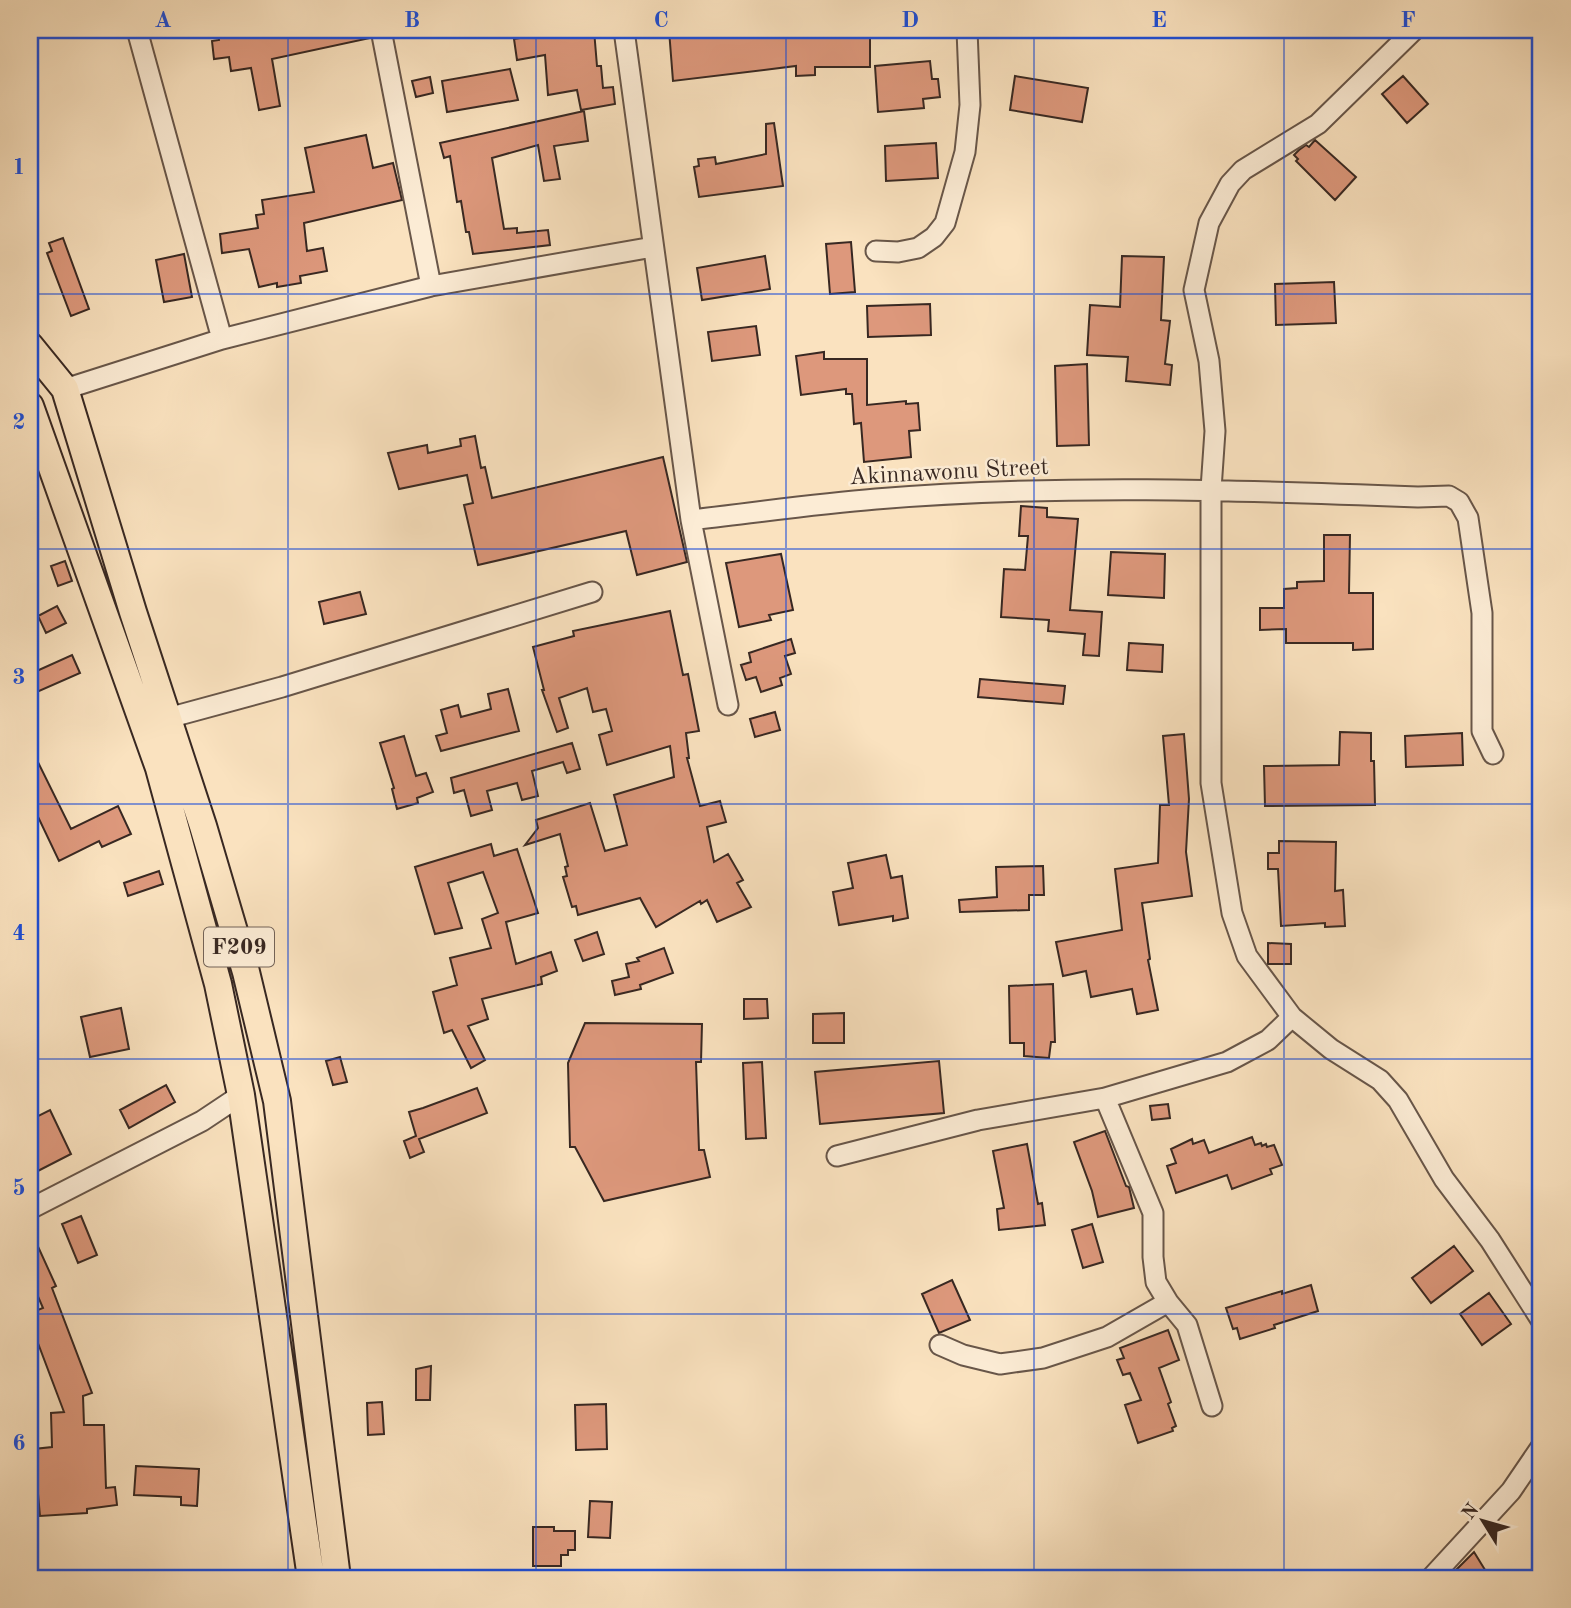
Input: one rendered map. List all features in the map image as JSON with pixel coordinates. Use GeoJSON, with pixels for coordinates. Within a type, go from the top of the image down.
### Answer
{"type":"FeatureCollection","features":[{"type":"Feature","properties":{"kind":"main road","name":"F209"},"geometry":{"type":"LineString","coordinates":[[30,346],[65,389],[246,972],[277,1101],[337,1578]]}},
{"type":"Feature","properties":{"kind":"main road"},"geometry":{"type":"LineString","coordinates":[[30,399],[65,389]]}},
{"type":"Feature","properties":{"kind":"main road","name":"F209"},"geometry":{"type":"LineString","coordinates":[[30,405],[159,768],[218,984],[241,1095],[311,1578]]}},
{"type":"Feature","properties":{"kind":"street"},"geometry":{"type":"LineString","coordinates":[[137,30],[222,339]]}},
{"type":"Feature","properties":{"kind":"street"},"geometry":{"type":"LineString","coordinates":[[381,30],[431,286]]}},
{"type":"Feature","properties":{"kind":"street"},"geometry":{"type":"LineString","coordinates":[[624,30],[691,520],[728,705]]}},
{"type":"Feature","properties":{"kind":"street"},"geometry":{"type":"LineString","coordinates":[[876,251],[898,252],[918,248],[933,237],[945,223],[965,152],[970,105],[967,30]]}},
{"type":"Feature","properties":{"kind":"street"},"geometry":{"type":"LineString","coordinates":[[1414,30],[1318,124],[1243,170],[1230,184],[1209,223],[1194,290],[1209,361],[1215,431],[1211,489],[1210,783],[1232,913],[1247,956],[1292,1017],[1331,1049],[1380,1080],[1398,1100],[1444,1179],[1490,1240],[1541,1320]]}},
{"type":"Feature","properties":{"kind":"street"},"geometry":{"type":"LineString","coordinates":[[65,389],[222,339],[431,286],[653,247]]}},
{"type":"Feature","properties":{"kind":"street","name":"Akinnawonu Street"},"geometry":{"type":"LineString","coordinates":[[691,520],[876,499],[984,493],[1211,489],[1449,496],[1459,502],[1468,518],[1482,613],[1482,731],[1493,754]]}},
{"type":"Feature","properties":{"kind":"street"},"geometry":{"type":"LineString","coordinates":[[168,718],[282,687],[592,592]]}},
{"type":"Feature","properties":{"kind":"street"},"geometry":{"type":"LineString","coordinates":[[837,1156],[978,1120],[1105,1098],[1227,1062],[1268,1040],[1292,1017]]}},
{"type":"Feature","properties":{"kind":"street"},"geometry":{"type":"LineString","coordinates":[[30,1209],[202,1121],[241,1095]]}},
{"type":"Feature","properties":{"kind":"street"},"geometry":{"type":"LineString","coordinates":[[1105,1098],[1153,1213],[1156,1282],[1187,1325],[1212,1406]]}},
{"type":"Feature","properties":{"kind":"street"},"geometry":{"type":"LineString","coordinates":[[940,1345],[1000,1364],[1043,1358],[1107,1337],[1168,1302]]}},
{"type":"Feature","properties":{"kind":"street"},"geometry":{"type":"LineString","coordinates":[[1002,1369],[1076,1349],[1109,1336],[1131,1327],[1168,1302]]}},
{"type":"Feature","properties":{"kind":"street"},"geometry":{"type":"LineString","coordinates":[[1431,1578],[1511,1491],[1541,1447]]}},
{"type":"Feature","properties":{"kind":"building"},"geometry":{"type":"Polygon","coordinates":[[[218,30],[369,30],[370,38],[272,59],[280,106],[259,110],[251,68],[231,71],[229,57],[214,59],[212,41],[219,40],[218,30]]]}},
{"type":"Feature","properties":{"kind":"building"},"geometry":{"type":"Polygon","coordinates":[[[557,30],[594,30],[597,66],[601,66],[603,88],[613,87],[615,104],[581,110],[577,90],[548,95],[545,55],[517,60],[514,39],[557,30]]]}},
{"type":"Feature","properties":{"kind":"building"},"geometry":{"type":"Polygon","coordinates":[[[669,30],[723,30],[724,37],[772,30],[787,30],[788,34],[870,30],[870,67],[815,67],[815,75],[796,76],[796,66],[673,81],[669,30]]]}},
{"type":"Feature","properties":{"kind":"building"},"geometry":{"type":"Polygon","coordinates":[[[930,61],[932,79],[938,79],[940,97],[923,99],[924,108],[878,112],[875,66],[930,61]]]}},
{"type":"Feature","properties":{"kind":"building"},"geometry":{"type":"Polygon","coordinates":[[[510,69],[518,100],[447,112],[442,81],[510,69]]]}},
{"type":"Feature","properties":{"kind":"building"},"geometry":{"type":"Polygon","coordinates":[[[1015,76],[1088,88],[1082,122],[1010,110],[1015,76]]]}},
{"type":"Feature","properties":{"kind":"building"},"geometry":{"type":"Polygon","coordinates":[[[1403,76],[1428,104],[1407,123],[1382,94],[1403,76]]]}},
{"type":"Feature","properties":{"kind":"building"},"geometry":{"type":"Polygon","coordinates":[[[430,77],[433,93],[416,97],[412,81],[430,77]]]}},
{"type":"Feature","properties":{"kind":"building"},"geometry":{"type":"Polygon","coordinates":[[[584,111],[588,141],[554,146],[560,179],[544,181],[538,145],[492,158],[504,229],[517,228],[517,233],[548,230],[550,245],[473,254],[461,201],[457,202],[450,156],[444,158],[440,143],[584,111]]]}},
{"type":"Feature","properties":{"kind":"building"},"geometry":{"type":"Polygon","coordinates":[[[774,123],[783,186],[699,197],[694,167],[699,166],[698,159],[715,157],[716,164],[766,154],[766,124],[774,123]]]}},
{"type":"Feature","properties":{"kind":"building"},"geometry":{"type":"Polygon","coordinates":[[[366,135],[373,168],[393,163],[402,200],[304,223],[307,251],[323,248],[327,271],[300,276],[301,283],[277,287],[277,283],[259,287],[249,249],[222,253],[220,234],[258,228],[256,215],[264,214],[262,200],[314,192],[305,148],[366,135]]]}},
{"type":"Feature","properties":{"kind":"building"},"geometry":{"type":"Polygon","coordinates":[[[1315,140],[1356,177],[1335,200],[1296,161],[1298,159],[1294,155],[1306,145],[1309,147],[1315,140]]]}},
{"type":"Feature","properties":{"kind":"building"},"geometry":{"type":"Polygon","coordinates":[[[936,143],[938,178],[886,181],[885,146],[936,143]]]}},
{"type":"Feature","properties":{"kind":"building"},"geometry":{"type":"Polygon","coordinates":[[[63,238],[89,309],[71,316],[47,253],[52,251],[49,243],[63,238]]]}},
{"type":"Feature","properties":{"kind":"building"},"geometry":{"type":"Polygon","coordinates":[[[851,242],[855,292],[830,294],[826,244],[851,242]]]}},
{"type":"Feature","properties":{"kind":"building"},"geometry":{"type":"Polygon","coordinates":[[[184,254],[192,297],[164,302],[156,260],[184,254]]]}},
{"type":"Feature","properties":{"kind":"building"},"geometry":{"type":"Polygon","coordinates":[[[765,256],[770,289],[702,300],[697,268],[765,256]]]}},
{"type":"Feature","properties":{"kind":"building"},"geometry":{"type":"Polygon","coordinates":[[[1122,256],[1164,257],[1161,320],[1170,321],[1165,364],[1172,365],[1170,385],[1126,381],[1128,357],[1087,355],[1090,305],[1120,307],[1122,256]]]}},
{"type":"Feature","properties":{"kind":"building"},"geometry":{"type":"Polygon","coordinates":[[[1334,282],[1336,323],[1276,325],[1275,284],[1334,282]]]}},
{"type":"Feature","properties":{"kind":"building"},"geometry":{"type":"Polygon","coordinates":[[[930,304],[931,335],[868,337],[867,306],[930,304]]]}},
{"type":"Feature","properties":{"kind":"building"},"geometry":{"type":"Polygon","coordinates":[[[756,326],[760,355],[712,361],[708,332],[756,326]]]}},
{"type":"Feature","properties":{"kind":"building"},"geometry":{"type":"Polygon","coordinates":[[[824,352],[824,359],[867,359],[867,405],[906,401],[906,404],[918,403],[920,430],[909,431],[911,457],[864,462],[861,423],[854,424],[852,394],[846,394],[846,389],[801,395],[796,356],[824,352]]]}},
{"type":"Feature","properties":{"kind":"building"},"geometry":{"type":"Polygon","coordinates":[[[1087,364],[1089,445],[1057,446],[1055,366],[1087,364]]]}},
{"type":"Feature","properties":{"kind":"building"},"geometry":{"type":"Polygon","coordinates":[[[475,436],[481,468],[485,467],[492,498],[663,457],[687,562],[637,575],[626,531],[478,565],[464,505],[473,503],[467,475],[399,489],[388,453],[427,445],[428,453],[461,446],[460,439],[475,436]]]}},
{"type":"Feature","properties":{"kind":"building"},"geometry":{"type":"Polygon","coordinates":[[[1021,506],[1047,508],[1047,517],[1078,519],[1070,610],[1102,612],[1099,656],[1083,655],[1085,634],[1048,631],[1049,620],[1001,617],[1004,569],[1025,570],[1028,536],[1019,536],[1021,506]]]}},
{"type":"Feature","properties":{"kind":"building"},"geometry":{"type":"Polygon","coordinates":[[[1324,535],[1350,535],[1349,593],[1373,593],[1373,649],[1353,650],[1353,643],[1286,643],[1286,629],[1260,630],[1260,608],[1284,608],[1284,589],[1297,588],[1297,582],[1324,581],[1324,535]]]}},
{"type":"Feature","properties":{"kind":"building"},"geometry":{"type":"Polygon","coordinates":[[[1111,552],[1165,554],[1164,598],[1108,595],[1111,552]]]}},
{"type":"Feature","properties":{"kind":"building"},"geometry":{"type":"Polygon","coordinates":[[[781,554],[793,610],[769,615],[771,620],[739,627],[726,563],[781,554]]]}},
{"type":"Feature","properties":{"kind":"building"},"geometry":{"type":"Polygon","coordinates":[[[65,561],[72,581],[58,586],[51,566],[65,561]]]}},
{"type":"Feature","properties":{"kind":"building"},"geometry":{"type":"Polygon","coordinates":[[[360,592],[366,614],[324,624],[319,602],[360,592]]]}},
{"type":"Feature","properties":{"kind":"building"},"geometry":{"type":"Polygon","coordinates":[[[57,606],[66,623],[46,633],[38,616],[57,606]]]}},
{"type":"Feature","properties":{"kind":"building"},"geometry":{"type":"Polygon","coordinates":[[[670,611],[683,675],[688,674],[699,731],[686,733],[687,758],[700,806],[720,801],[726,822],[707,827],[714,862],[728,854],[743,880],[737,883],[751,907],[717,922],[707,900],[701,904],[700,901],[656,927],[640,898],[578,915],[576,906],[572,907],[563,877],[567,876],[565,867],[568,866],[560,834],[525,845],[538,828],[536,820],[590,803],[605,851],[627,845],[614,795],[674,777],[670,746],[607,765],[599,735],[612,731],[606,709],[593,712],[587,688],[559,698],[568,728],[557,732],[542,690],[533,647],[574,636],[573,631],[670,611]]]}},
{"type":"Feature","properties":{"kind":"building"},"geometry":{"type":"Polygon","coordinates":[[[791,639],[795,653],[785,656],[791,674],[780,678],[782,685],[761,692],[756,677],[746,680],[741,665],[751,662],[749,653],[791,639]]]}},
{"type":"Feature","properties":{"kind":"building"},"geometry":{"type":"Polygon","coordinates":[[[1129,643],[1163,645],[1162,672],[1127,670],[1129,643]]]}},
{"type":"Feature","properties":{"kind":"building"},"geometry":{"type":"Polygon","coordinates":[[[72,655],[80,673],[30,695],[30,674],[72,655]]]}},
{"type":"Feature","properties":{"kind":"building"},"geometry":{"type":"Polygon","coordinates":[[[980,679],[1065,686],[1063,704],[978,697],[980,679]]]}},
{"type":"Feature","properties":{"kind":"building"},"geometry":{"type":"Polygon","coordinates":[[[508,689],[519,731],[441,751],[436,736],[447,733],[441,710],[458,705],[461,717],[491,709],[488,694],[508,689]]]}},
{"type":"Feature","properties":{"kind":"building"},"geometry":{"type":"Polygon","coordinates":[[[775,712],[780,730],[755,737],[750,719],[775,712]]]}},
{"type":"Feature","properties":{"kind":"building"},"geometry":{"type":"Polygon","coordinates":[[[1340,732],[1371,733],[1375,805],[1265,806],[1264,766],[1339,765],[1340,732]]]}},
{"type":"Feature","properties":{"kind":"building"},"geometry":{"type":"Polygon","coordinates":[[[1462,733],[1463,765],[1406,767],[1405,736],[1462,733]]]}},
{"type":"Feature","properties":{"kind":"building"},"geometry":{"type":"Polygon","coordinates":[[[1184,734],[1189,799],[1186,852],[1192,896],[1142,903],[1148,960],[1158,1010],[1137,1014],[1132,989],[1091,997],[1086,971],[1063,976],[1056,942],[1122,930],[1115,869],[1158,863],[1160,805],[1169,805],[1163,736],[1184,734]]]}},
{"type":"Feature","properties":{"kind":"building"},"geometry":{"type":"Polygon","coordinates":[[[404,736],[416,776],[426,773],[433,792],[417,798],[418,803],[397,809],[392,789],[394,788],[380,743],[404,736]]]}},
{"type":"Feature","properties":{"kind":"building"},"geometry":{"type":"Polygon","coordinates":[[[572,743],[580,769],[567,773],[563,762],[532,771],[538,796],[522,800],[517,783],[487,791],[492,810],[471,816],[464,790],[454,793],[451,778],[572,743]]]}},
{"type":"Feature","properties":{"kind":"building"},"geometry":{"type":"Polygon","coordinates":[[[30,746],[71,829],[118,806],[131,834],[102,847],[99,841],[59,861],[30,800],[30,746]]]}},
{"type":"Feature","properties":{"kind":"building"},"geometry":{"type":"Polygon","coordinates":[[[1279,841],[1336,842],[1335,891],[1343,890],[1345,926],[1325,927],[1325,923],[1281,926],[1278,869],[1268,869],[1268,853],[1279,853],[1279,841]]]}},
{"type":"Feature","properties":{"kind":"building"},"geometry":{"type":"Polygon","coordinates":[[[491,844],[494,856],[517,849],[538,913],[506,922],[516,964],[551,952],[557,971],[541,977],[542,984],[482,999],[488,1019],[468,1026],[485,1060],[471,1068],[452,1030],[444,1033],[433,992],[457,985],[450,958],[491,948],[482,919],[498,913],[483,872],[448,883],[462,928],[435,934],[415,867],[491,844]]]}},
{"type":"Feature","properties":{"kind":"building"},"geometry":{"type":"Polygon","coordinates":[[[886,855],[891,878],[902,876],[908,918],[893,921],[893,916],[839,925],[833,892],[853,888],[848,863],[886,855]]]}},
{"type":"Feature","properties":{"kind":"building"},"geometry":{"type":"Polygon","coordinates":[[[1043,866],[1044,895],[1029,895],[1029,910],[960,912],[959,900],[997,897],[996,867],[1043,866]]]}},
{"type":"Feature","properties":{"kind":"building"},"geometry":{"type":"Polygon","coordinates":[[[159,871],[163,884],[128,896],[124,883],[159,871]]]}},
{"type":"Feature","properties":{"kind":"building"},"geometry":{"type":"Polygon","coordinates":[[[597,932],[604,954],[583,961],[575,940],[597,932]]]}},
{"type":"Feature","properties":{"kind":"building"},"geometry":{"type":"Polygon","coordinates":[[[1268,943],[1291,944],[1291,964],[1268,964],[1268,943]]]}},
{"type":"Feature","properties":{"kind":"building"},"geometry":{"type":"Polygon","coordinates":[[[664,948],[673,973],[640,985],[641,989],[615,995],[612,981],[629,977],[626,964],[639,961],[637,958],[664,948]]]}},
{"type":"Feature","properties":{"kind":"building"},"geometry":{"type":"Polygon","coordinates":[[[1053,984],[1055,1042],[1051,1042],[1049,1058],[1024,1056],[1024,1043],[1010,1043],[1009,986],[1053,984]]]}},
{"type":"Feature","properties":{"kind":"building"},"geometry":{"type":"Polygon","coordinates":[[[744,999],[767,999],[768,1018],[744,1019],[744,999]]]}},
{"type":"Feature","properties":{"kind":"building"},"geometry":{"type":"Polygon","coordinates":[[[121,1008],[129,1049],[90,1057],[81,1017],[121,1008]]]}},
{"type":"Feature","properties":{"kind":"building"},"geometry":{"type":"Polygon","coordinates":[[[844,1013],[844,1043],[813,1043],[813,1014],[844,1013]]]}},
{"type":"Feature","properties":{"kind":"building"},"geometry":{"type":"Polygon","coordinates":[[[585,1023],[702,1024],[701,1062],[696,1062],[699,1150],[704,1150],[710,1177],[604,1201],[575,1147],[570,1147],[568,1063],[585,1023]]]}},
{"type":"Feature","properties":{"kind":"building"},"geometry":{"type":"Polygon","coordinates":[[[340,1057],[347,1082],[333,1085],[326,1061],[340,1057]]]}},
{"type":"Feature","properties":{"kind":"building"},"geometry":{"type":"Polygon","coordinates":[[[939,1061],[944,1113],[820,1124],[815,1072],[939,1061]]]}},
{"type":"Feature","properties":{"kind":"building"},"geometry":{"type":"Polygon","coordinates":[[[762,1062],[766,1138],[746,1139],[743,1063],[762,1062]]]}},
{"type":"Feature","properties":{"kind":"building"},"geometry":{"type":"Polygon","coordinates":[[[166,1085],[175,1102],[129,1128],[120,1110],[166,1085]]]}},
{"type":"Feature","properties":{"kind":"building"},"geometry":{"type":"Polygon","coordinates":[[[477,1088],[487,1113],[419,1139],[424,1152],[410,1158],[404,1141],[416,1136],[409,1112],[477,1088]]]}},
{"type":"Feature","properties":{"kind":"building"},"geometry":{"type":"Polygon","coordinates":[[[1168,1104],[1170,1118],[1152,1120],[1150,1106],[1168,1104]]]}},
{"type":"Feature","properties":{"kind":"building"},"geometry":{"type":"Polygon","coordinates":[[[50,1110],[71,1154],[30,1175],[30,1120],[50,1110]]]}},
{"type":"Feature","properties":{"kind":"building"},"geometry":{"type":"Polygon","coordinates":[[[1105,1131],[1126,1186],[1129,1187],[1134,1208],[1098,1217],[1092,1191],[1074,1142],[1105,1131]]]}},
{"type":"Feature","properties":{"kind":"building"},"geometry":{"type":"Polygon","coordinates":[[[1252,1137],[1255,1145],[1274,1145],[1282,1165],[1270,1169],[1272,1174],[1232,1189],[1227,1175],[1176,1193],[1167,1166],[1176,1163],[1171,1149],[1192,1139],[1193,1144],[1204,1140],[1209,1153],[1252,1137]]]}},
{"type":"Feature","properties":{"kind":"building"},"geometry":{"type":"Polygon","coordinates":[[[1027,1144],[1038,1204],[1042,1203],[1045,1225],[999,1230],[997,1209],[1004,1208],[993,1151],[1027,1144]]]}},
{"type":"Feature","properties":{"kind":"building"},"geometry":{"type":"Polygon","coordinates":[[[81,1216],[97,1255],[78,1263],[62,1224],[81,1216]]]}},
{"type":"Feature","properties":{"kind":"building"},"geometry":{"type":"Polygon","coordinates":[[[1092,1224],[1103,1262],[1083,1268],[1072,1230],[1092,1224]]]}},
{"type":"Feature","properties":{"kind":"building"},"geometry":{"type":"Polygon","coordinates":[[[30,1229],[56,1286],[52,1288],[92,1393],[83,1396],[84,1425],[104,1425],[106,1488],[115,1487],[117,1505],[87,1509],[87,1513],[40,1516],[34,1449],[52,1447],[51,1413],[64,1412],[30,1322],[30,1313],[43,1308],[30,1278],[30,1229]]]}},
{"type":"Feature","properties":{"kind":"building"},"geometry":{"type":"Polygon","coordinates":[[[1454,1246],[1473,1271],[1431,1303],[1412,1278],[1454,1246]]]}},
{"type":"Feature","properties":{"kind":"building"},"geometry":{"type":"Polygon","coordinates":[[[952,1280],[970,1320],[939,1333],[922,1294],[952,1280]]]}},
{"type":"Feature","properties":{"kind":"building"},"geometry":{"type":"Polygon","coordinates":[[[1311,1285],[1318,1311],[1240,1339],[1237,1328],[1233,1329],[1226,1308],[1311,1285]]]}},
{"type":"Feature","properties":{"kind":"building"},"geometry":{"type":"Polygon","coordinates":[[[1489,1293],[1511,1324],[1482,1345],[1460,1314],[1489,1293]]]}},
{"type":"Feature","properties":{"kind":"building"},"geometry":{"type":"Polygon","coordinates":[[[1168,1330],[1179,1360],[1159,1368],[1176,1426],[1172,1428],[1173,1431],[1138,1443],[1125,1405],[1141,1400],[1130,1373],[1123,1375],[1117,1360],[1124,1358],[1120,1348],[1168,1330]]]}},
{"type":"Feature","properties":{"kind":"building"},"geometry":{"type":"Polygon","coordinates":[[[431,1366],[430,1400],[416,1400],[416,1369],[431,1366]]]}},
{"type":"Feature","properties":{"kind":"building"},"geometry":{"type":"Polygon","coordinates":[[[382,1402],[384,1434],[368,1435],[367,1403],[382,1402]]]}},
{"type":"Feature","properties":{"kind":"building"},"geometry":{"type":"Polygon","coordinates":[[[606,1404],[607,1449],[576,1450],[575,1405],[606,1404]]]}},
{"type":"Feature","properties":{"kind":"building"},"geometry":{"type":"Polygon","coordinates":[[[136,1466],[199,1469],[197,1506],[181,1505],[181,1497],[134,1495],[136,1466]]]}},
{"type":"Feature","properties":{"kind":"building"},"geometry":{"type":"Polygon","coordinates":[[[590,1501],[612,1502],[610,1538],[588,1537],[590,1501]]]}},
{"type":"Feature","properties":{"kind":"building"},"geometry":{"type":"Polygon","coordinates":[[[533,1527],[575,1531],[575,1550],[568,1550],[568,1555],[561,1555],[561,1566],[533,1566],[533,1527]]]}},
{"type":"Feature","properties":{"kind":"building"},"geometry":{"type":"Polygon","coordinates":[[[1474,1552],[1490,1578],[1453,1578],[1451,1575],[1474,1552]]]}}]}
